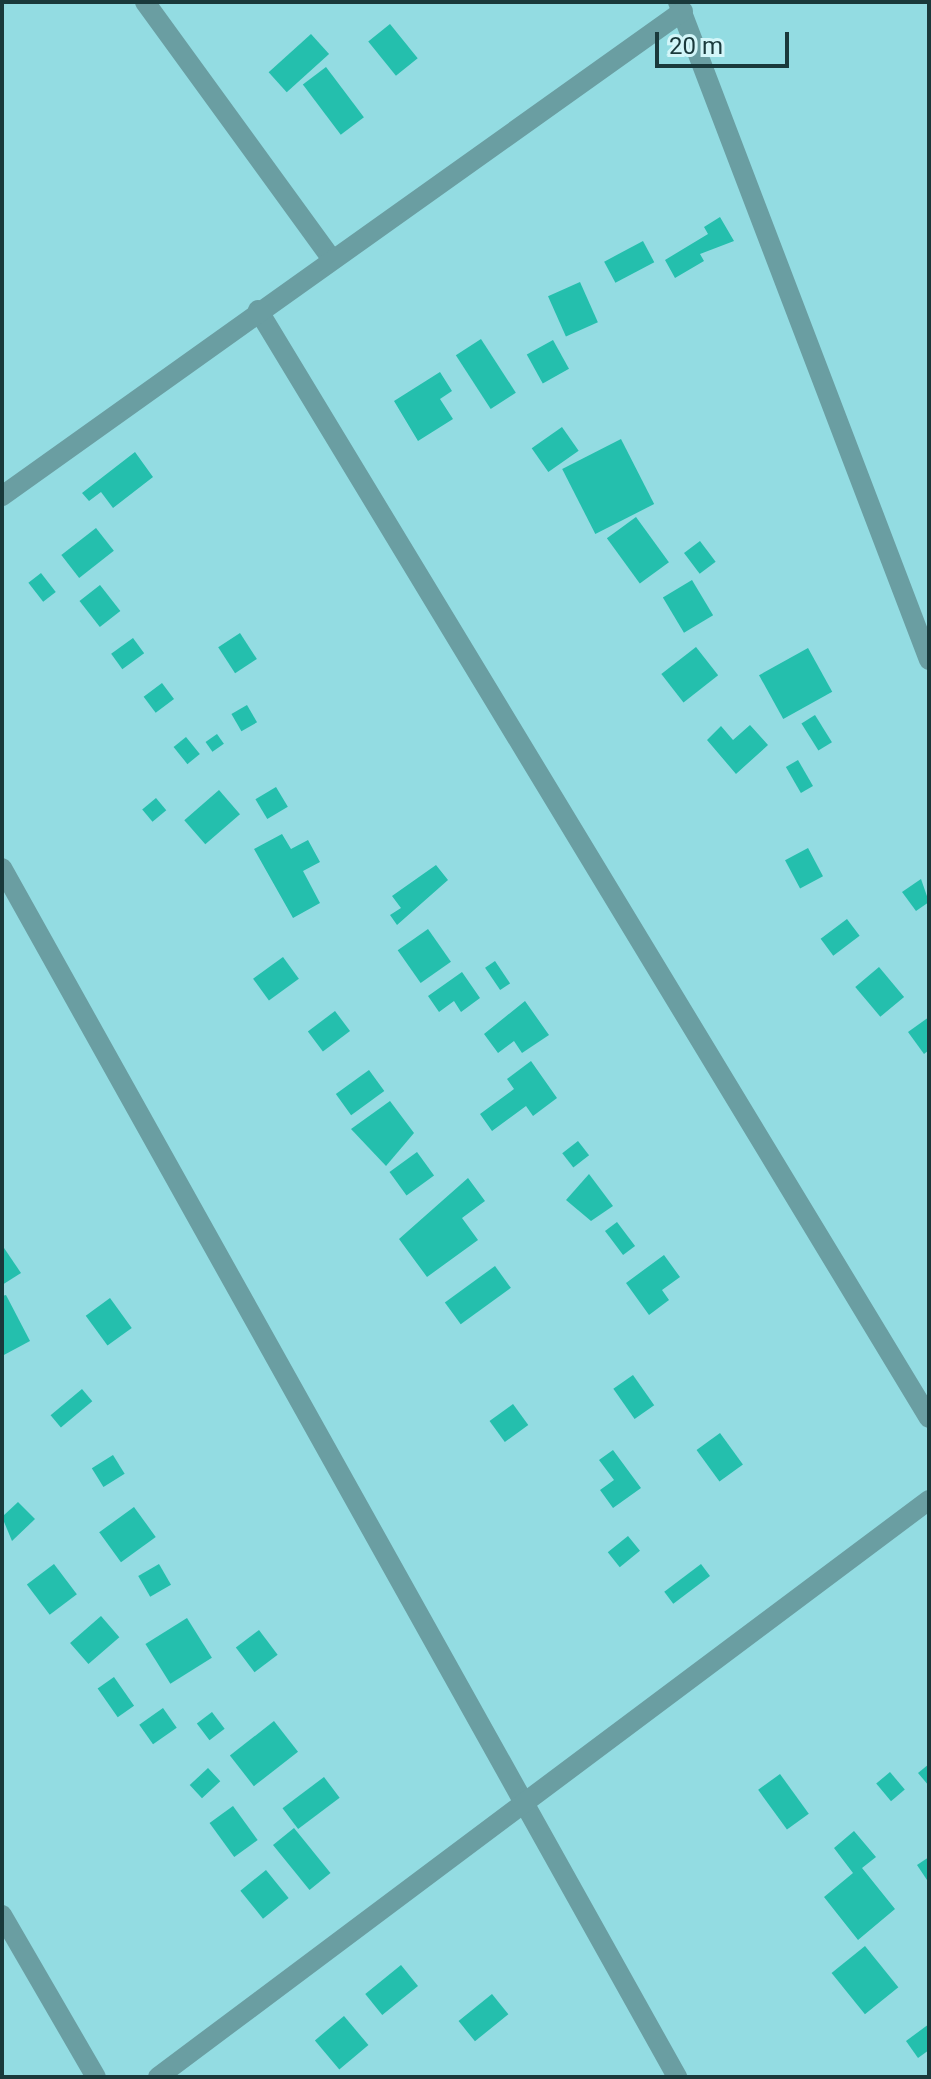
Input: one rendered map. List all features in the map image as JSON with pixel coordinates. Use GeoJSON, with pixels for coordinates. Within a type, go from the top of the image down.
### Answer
{"type":"FeatureCollection","features":[{"type":"Feature","properties":{"kind":"street"},"geometry":{"type":"LineString","coordinates":[[145,2],[331,258]]}},
{"type":"Feature","properties":{"kind":"street"},"geometry":{"type":"LineString","coordinates":[[2,496],[681,7],[929,660]]}},
{"type":"Feature","properties":{"kind":"street"},"geometry":{"type":"LineString","coordinates":[[258,310],[929,1418]]}},
{"type":"Feature","properties":{"kind":"street"},"geometry":{"type":"LineString","coordinates":[[2,868],[677,2077]]}},
{"type":"Feature","properties":{"kind":"street"},"geometry":{"type":"LineString","coordinates":[[158,2077],[929,1500]]}},
{"type":"Feature","properties":{"kind":"street"},"geometry":{"type":"LineString","coordinates":[[2,1915],[96,2077]]}},
{"type":"Feature","properties":{"kind":"building"},"geometry":{"type":"Polygon","coordinates":[[[390,24],[418,58],[396,76],[368,42],[390,24]]]}},
{"type":"Feature","properties":{"kind":"building"},"geometry":{"type":"Polygon","coordinates":[[[311,34],[329,54],[287,92],[269,72],[311,34]]]}},
{"type":"Feature","properties":{"kind":"building"},"geometry":{"type":"Polygon","coordinates":[[[326,67],[364,117],[341,135],[303,84],[326,67]]]}},
{"type":"Feature","properties":{"kind":"building"},"geometry":{"type":"Polygon","coordinates":[[[720,217],[734,241],[700,254],[704,261],[675,278],[665,260],[708,234],[704,227],[720,217]]]}},
{"type":"Feature","properties":{"kind":"building"},"geometry":{"type":"Polygon","coordinates":[[[643,241],[654,262],[615,283],[604,262],[643,241]]]}},
{"type":"Feature","properties":{"kind":"building"},"geometry":{"type":"Polygon","coordinates":[[[580,282],[598,322],[566,336],[548,296],[580,282]]]}},
{"type":"Feature","properties":{"kind":"building"},"geometry":{"type":"Polygon","coordinates":[[[481,339],[516,393],[491,409],[456,355],[481,339]]]}},
{"type":"Feature","properties":{"kind":"building"},"geometry":{"type":"Polygon","coordinates":[[[553,340],[569,369],[543,383],[527,355],[553,340]]]}},
{"type":"Feature","properties":{"kind":"building"},"geometry":{"type":"Polygon","coordinates":[[[440,372],[452,391],[440,399],[453,419],[418,441],[394,401],[440,372]]]}},
{"type":"Feature","properties":{"kind":"building"},"geometry":{"type":"Polygon","coordinates":[[[562,427],[579,451],[548,472],[532,448],[562,427]]]}},
{"type":"Feature","properties":{"kind":"building"},"geometry":{"type":"Polygon","coordinates":[[[621,439],[654,504],[595,534],[562,469],[621,439]]]}},
{"type":"Feature","properties":{"kind":"building"},"geometry":{"type":"Polygon","coordinates":[[[135,452],[153,477],[113,508],[101,492],[89,501],[82,493],[135,452]]]}},
{"type":"Feature","properties":{"kind":"building"},"geometry":{"type":"Polygon","coordinates":[[[636,517],[669,562],[640,583],[607,538],[636,517]]]}},
{"type":"Feature","properties":{"kind":"building"},"geometry":{"type":"Polygon","coordinates":[[[96,528],[114,551],[79,578],[61,555],[96,528]]]}},
{"type":"Feature","properties":{"kind":"building"},"geometry":{"type":"Polygon","coordinates":[[[700,541],[716,562],[700,574],[684,553],[700,541]]]}},
{"type":"Feature","properties":{"kind":"building"},"geometry":{"type":"Polygon","coordinates":[[[41,573],[56,592],[43,602],[28,583],[41,573]]]}},
{"type":"Feature","properties":{"kind":"building"},"geometry":{"type":"Polygon","coordinates":[[[692,580],[713,615],[684,633],[663,598],[692,580]]]}},
{"type":"Feature","properties":{"kind":"building"},"geometry":{"type":"Polygon","coordinates":[[[100,585],[120,611],[100,627],[80,601],[100,585]]]}},
{"type":"Feature","properties":{"kind":"building"},"geometry":{"type":"Polygon","coordinates":[[[240,633],[257,659],[235,673],[218,647],[240,633]]]}},
{"type":"Feature","properties":{"kind":"building"},"geometry":{"type":"Polygon","coordinates":[[[133,638],[144,653],[122,669],[111,654],[133,638]]]}},
{"type":"Feature","properties":{"kind":"building"},"geometry":{"type":"Polygon","coordinates":[[[696,647],[718,675],[683,702],[661,674],[696,647]]]}},
{"type":"Feature","properties":{"kind":"building"},"geometry":{"type":"Polygon","coordinates":[[[808,648],[832,692],[783,719],[759,675],[808,648]]]}},
{"type":"Feature","properties":{"kind":"building"},"geometry":{"type":"Polygon","coordinates":[[[162,683],[174,699],[156,713],[144,697],[162,683]]]}},
{"type":"Feature","properties":{"kind":"building"},"geometry":{"type":"Polygon","coordinates":[[[247,705],[257,722],[241,731],[231,714],[247,705]]]}},
{"type":"Feature","properties":{"kind":"building"},"geometry":{"type":"Polygon","coordinates":[[[815,715],[832,742],[818,751],[801,723],[815,715]]]}},
{"type":"Feature","properties":{"kind":"building"},"geometry":{"type":"Polygon","coordinates":[[[750,725],[768,745],[736,774],[707,740],[721,726],[733,740],[750,725]]]}},
{"type":"Feature","properties":{"kind":"building"},"geometry":{"type":"Polygon","coordinates":[[[217,734],[224,744],[212,752],[206,742],[217,734]]]}},
{"type":"Feature","properties":{"kind":"building"},"geometry":{"type":"Polygon","coordinates":[[[186,737],[200,754],[187,764],[174,747],[186,737]]]}},
{"type":"Feature","properties":{"kind":"building"},"geometry":{"type":"Polygon","coordinates":[[[798,760],[813,786],[801,793],[786,767],[798,760]]]}},
{"type":"Feature","properties":{"kind":"building"},"geometry":{"type":"Polygon","coordinates":[[[276,787],[288,807],[267,819],[255,799],[276,787]]]}},
{"type":"Feature","properties":{"kind":"building"},"geometry":{"type":"Polygon","coordinates":[[[219,790],[240,814],[205,844],[184,820],[219,790]]]}},
{"type":"Feature","properties":{"kind":"building"},"geometry":{"type":"Polygon","coordinates":[[[156,798],[166,810],[152,822],[142,810],[156,798]]]}},
{"type":"Feature","properties":{"kind":"building"},"geometry":{"type":"Polygon","coordinates":[[[282,834],[291,849],[308,840],[320,862],[303,871],[320,903],[293,918],[254,849],[282,834]]]}},
{"type":"Feature","properties":{"kind":"building"},"geometry":{"type":"Polygon","coordinates":[[[808,848],[823,876],[800,888],[785,860],[808,848]]]}},
{"type":"Feature","properties":{"kind":"building"},"geometry":{"type":"Polygon","coordinates":[[[436,865],[448,880],[397,925],[390,915],[401,908],[392,896],[436,865]]]}},
{"type":"Feature","properties":{"kind":"building"},"geometry":{"type":"Polygon","coordinates":[[[921,879],[929,902],[916,911],[902,892],[921,879]]]}},
{"type":"Feature","properties":{"kind":"building"},"geometry":{"type":"Polygon","coordinates":[[[847,919],[860,936],[833,956],[821,939],[847,919]]]}},
{"type":"Feature","properties":{"kind":"building"},"geometry":{"type":"Polygon","coordinates":[[[428,929],[451,962],[421,983],[398,950],[428,929]]]}},
{"type":"Feature","properties":{"kind":"building"},"geometry":{"type":"Polygon","coordinates":[[[283,957],[299,979],[269,1001],[253,979],[283,957]]]}},
{"type":"Feature","properties":{"kind":"building"},"geometry":{"type":"Polygon","coordinates":[[[495,961],[510,983],[500,990],[485,968],[495,961]]]}},
{"type":"Feature","properties":{"kind":"building"},"geometry":{"type":"Polygon","coordinates":[[[879,967],[904,997],[880,1017],[855,987],[879,967]]]}},
{"type":"Feature","properties":{"kind":"building"},"geometry":{"type":"Polygon","coordinates":[[[462,972],[480,998],[461,1012],[454,1001],[439,1012],[428,996],[462,972]]]}},
{"type":"Feature","properties":{"kind":"building"},"geometry":{"type":"Polygon","coordinates":[[[525,1001],[549,1035],[522,1053],[514,1041],[498,1053],[484,1034],[525,1001]]]}},
{"type":"Feature","properties":{"kind":"building"},"geometry":{"type":"Polygon","coordinates":[[[335,1011],[350,1031],[323,1051],[308,1031],[335,1011]]]}},
{"type":"Feature","properties":{"kind":"building"},"geometry":{"type":"Polygon","coordinates":[[[929,1017],[929,1050],[924,1054],[908,1032],[929,1017]]]}},
{"type":"Feature","properties":{"kind":"building"},"geometry":{"type":"Polygon","coordinates":[[[531,1061],[557,1098],[533,1116],[526,1106],[492,1131],[480,1114],[514,1089],[507,1079],[531,1061]]]}},
{"type":"Feature","properties":{"kind":"building"},"geometry":{"type":"Polygon","coordinates":[[[369,1070],[384,1091],[351,1115],[336,1094],[369,1070]]]}},
{"type":"Feature","properties":{"kind":"building"},"geometry":{"type":"Polygon","coordinates":[[[390,1101],[414,1133],[386,1166],[351,1129],[390,1101]]]}},
{"type":"Feature","properties":{"kind":"building"},"geometry":{"type":"Polygon","coordinates":[[[578,1141],[589,1155],[573,1167],[562,1153],[578,1141]]]}},
{"type":"Feature","properties":{"kind":"building"},"geometry":{"type":"Polygon","coordinates":[[[417,1152],[434,1175],[407,1195],[389,1172],[417,1152]]]}},
{"type":"Feature","properties":{"kind":"building"},"geometry":{"type":"Polygon","coordinates":[[[589,1174],[613,1206],[591,1221],[566,1200],[589,1174]]]}},
{"type":"Feature","properties":{"kind":"building"},"geometry":{"type":"Polygon","coordinates":[[[468,1178],[485,1201],[462,1218],[478,1240],[427,1277],[399,1239],[468,1178]]]}},
{"type":"Feature","properties":{"kind":"building"},"geometry":{"type":"Polygon","coordinates":[[[617,1222],[635,1246],[623,1255],[605,1231],[617,1222]]]}},
{"type":"Feature","properties":{"kind":"building"},"geometry":{"type":"Polygon","coordinates":[[[2,1245],[21,1273],[2,1285],[2,1245]]]}},
{"type":"Feature","properties":{"kind":"building"},"geometry":{"type":"Polygon","coordinates":[[[664,1255],[680,1277],[662,1290],[669,1300],[649,1315],[626,1283],[664,1255]]]}},
{"type":"Feature","properties":{"kind":"building"},"geometry":{"type":"Polygon","coordinates":[[[495,1266],[511,1288],[461,1324],[445,1302],[495,1266]]]}},
{"type":"Feature","properties":{"kind":"building"},"geometry":{"type":"Polygon","coordinates":[[[6,1295],[30,1341],[2,1356],[2,1296],[6,1295]]]}},
{"type":"Feature","properties":{"kind":"building"},"geometry":{"type":"Polygon","coordinates":[[[110,1298],[132,1328],[107,1346],[86,1316],[110,1298]]]}},
{"type":"Feature","properties":{"kind":"building"},"geometry":{"type":"Polygon","coordinates":[[[633,1375],[654,1405],[635,1419],[613,1389],[633,1375]]]}},
{"type":"Feature","properties":{"kind":"building"},"geometry":{"type":"Polygon","coordinates":[[[82,1389],[92,1401],[61,1428],[51,1415],[82,1389]]]}},
{"type":"Feature","properties":{"kind":"building"},"geometry":{"type":"Polygon","coordinates":[[[513,1404],[528,1425],[505,1442],[490,1421],[513,1404]]]}},
{"type":"Feature","properties":{"kind":"building"},"geometry":{"type":"Polygon","coordinates":[[[720,1433],[743,1465],[719,1482],[697,1450],[720,1433]]]}},
{"type":"Feature","properties":{"kind":"building"},"geometry":{"type":"Polygon","coordinates":[[[613,1450],[641,1488],[613,1508],[600,1490],[614,1480],[599,1460],[613,1450]]]}},
{"type":"Feature","properties":{"kind":"building"},"geometry":{"type":"Polygon","coordinates":[[[113,1455],[125,1474],[103,1487],[92,1468],[113,1455]]]}},
{"type":"Feature","properties":{"kind":"building"},"geometry":{"type":"Polygon","coordinates":[[[18,1502],[35,1519],[12,1541],[2,1517],[18,1502]]]}},
{"type":"Feature","properties":{"kind":"building"},"geometry":{"type":"Polygon","coordinates":[[[134,1507],[156,1537],[121,1562],[99,1532],[134,1507]]]}},
{"type":"Feature","properties":{"kind":"building"},"geometry":{"type":"Polygon","coordinates":[[[628,1536],[640,1551],[620,1567],[608,1552],[628,1536]]]}},
{"type":"Feature","properties":{"kind":"building"},"geometry":{"type":"Polygon","coordinates":[[[54,1564],[77,1594],[50,1615],[27,1584],[54,1564]]]}},
{"type":"Feature","properties":{"kind":"building"},"geometry":{"type":"Polygon","coordinates":[[[159,1564],[171,1585],[150,1597],[138,1576],[159,1564]]]}},
{"type":"Feature","properties":{"kind":"building"},"geometry":{"type":"Polygon","coordinates":[[[701,1564],[710,1576],[673,1604],[664,1592],[701,1564]]]}},
{"type":"Feature","properties":{"kind":"building"},"geometry":{"type":"Polygon","coordinates":[[[101,1616],[119,1637],[88,1664],[70,1643],[101,1616]]]}},
{"type":"Feature","properties":{"kind":"building"},"geometry":{"type":"Polygon","coordinates":[[[187,1618],[212,1658],[170,1684],[145,1644],[187,1618]]]}},
{"type":"Feature","properties":{"kind":"building"},"geometry":{"type":"Polygon","coordinates":[[[259,1630],[278,1655],[254,1672],[236,1647],[259,1630]]]}},
{"type":"Feature","properties":{"kind":"building"},"geometry":{"type":"Polygon","coordinates":[[[114,1677],[134,1706],[118,1717],[98,1688],[114,1677]]]}},
{"type":"Feature","properties":{"kind":"building"},"geometry":{"type":"Polygon","coordinates":[[[163,1708],[177,1728],[153,1744],[139,1725],[163,1708]]]}},
{"type":"Feature","properties":{"kind":"building"},"geometry":{"type":"Polygon","coordinates":[[[212,1712],[225,1729],[209,1740],[197,1723],[212,1712]]]}},
{"type":"Feature","properties":{"kind":"building"},"geometry":{"type":"Polygon","coordinates":[[[274,1721],[298,1752],[254,1786],[230,1755],[274,1721]]]}},
{"type":"Feature","properties":{"kind":"building"},"geometry":{"type":"Polygon","coordinates":[[[929,1764],[929,1786],[918,1773],[929,1764]]]}},
{"type":"Feature","properties":{"kind":"building"},"geometry":{"type":"Polygon","coordinates":[[[208,1768],[220,1781],[202,1798],[190,1785],[208,1768]]]}},
{"type":"Feature","properties":{"kind":"building"},"geometry":{"type":"Polygon","coordinates":[[[890,1772],[905,1790],[891,1801],[876,1784],[890,1772]]]}},
{"type":"Feature","properties":{"kind":"building"},"geometry":{"type":"Polygon","coordinates":[[[780,1774],[809,1814],[787,1830],[758,1790],[780,1774]]]}},
{"type":"Feature","properties":{"kind":"building"},"geometry":{"type":"Polygon","coordinates":[[[324,1777],[340,1798],[298,1829],[282,1808],[324,1777]]]}},
{"type":"Feature","properties":{"kind":"building"},"geometry":{"type":"Polygon","coordinates":[[[233,1806],[258,1840],[234,1857],[210,1823],[233,1806]]]}},
{"type":"Feature","properties":{"kind":"building"},"geometry":{"type":"Polygon","coordinates":[[[294,1828],[331,1873],[310,1890],[273,1845],[294,1828]]]}},
{"type":"Feature","properties":{"kind":"building"},"geometry":{"type":"Polygon","coordinates":[[[854,1831],[876,1857],[862,1868],[895,1909],[858,1940],[824,1897],[853,1873],[834,1848],[854,1831]]]}},
{"type":"Feature","properties":{"kind":"building"},"geometry":{"type":"Polygon","coordinates":[[[929,1857],[929,1878],[927,1880],[917,1865],[929,1857]]]}},
{"type":"Feature","properties":{"kind":"building"},"geometry":{"type":"Polygon","coordinates":[[[266,1870],[289,1898],[263,1919],[240,1891],[266,1870]]]}},
{"type":"Feature","properties":{"kind":"building"},"geometry":{"type":"Polygon","coordinates":[[[865,1946],[898,1987],[865,2014],[832,1973],[865,1946]]]}},
{"type":"Feature","properties":{"kind":"building"},"geometry":{"type":"Polygon","coordinates":[[[401,1965],[418,1986],[382,2015],[365,1994],[401,1965]]]}},
{"type":"Feature","properties":{"kind":"building"},"geometry":{"type":"Polygon","coordinates":[[[492,1994],[508,2014],[475,2041],[459,2021],[492,1994]]]}},
{"type":"Feature","properties":{"kind":"building"},"geometry":{"type":"Polygon","coordinates":[[[344,2016],[368,2045],[339,2070],[315,2040],[344,2016]]]}},
{"type":"Feature","properties":{"kind":"building"},"geometry":{"type":"Polygon","coordinates":[[[929,2024],[929,2050],[918,2058],[906,2041],[929,2024]]]}}]}
